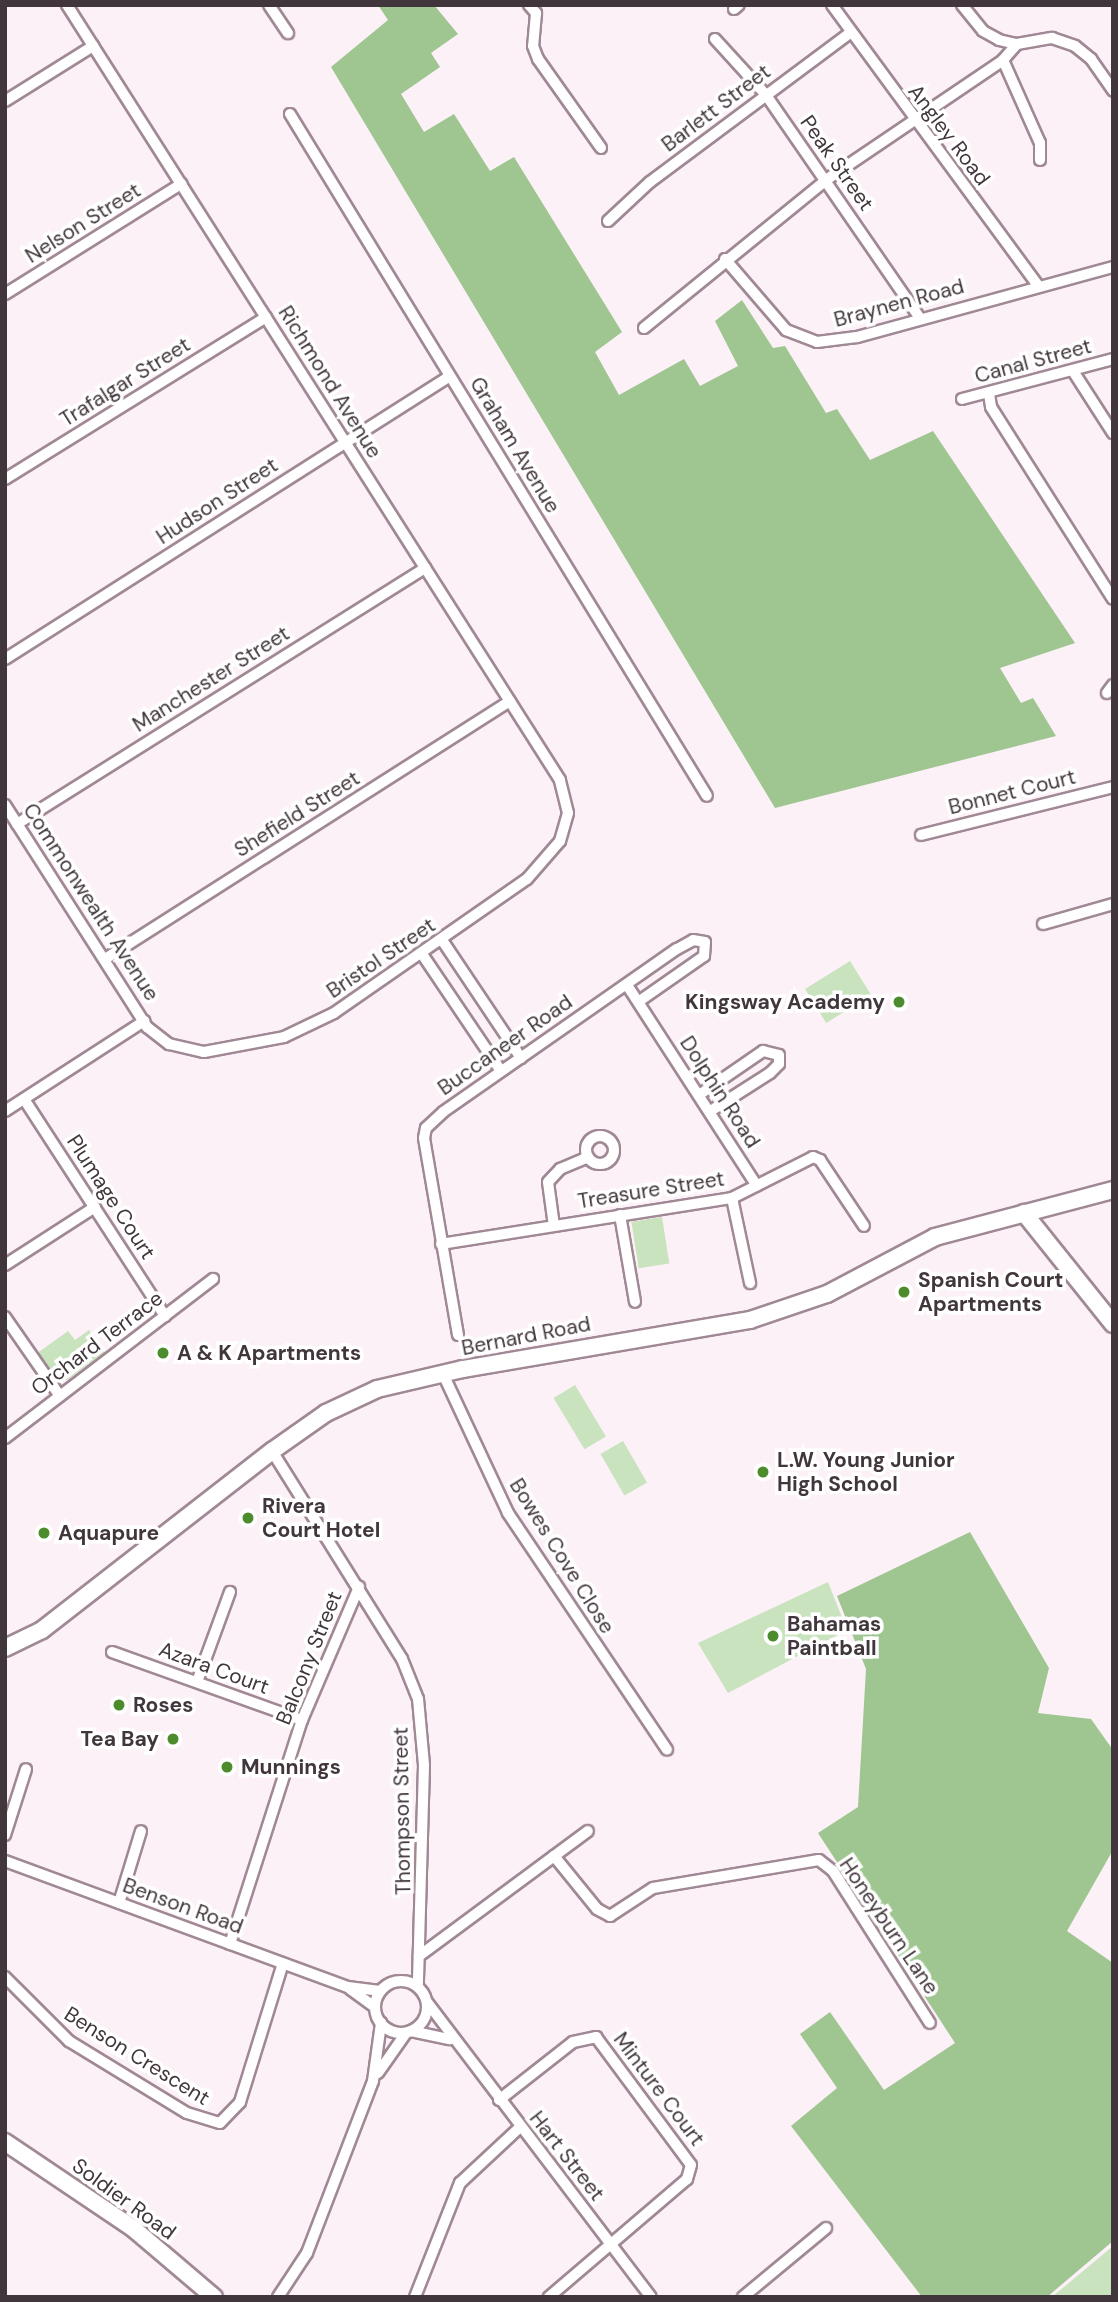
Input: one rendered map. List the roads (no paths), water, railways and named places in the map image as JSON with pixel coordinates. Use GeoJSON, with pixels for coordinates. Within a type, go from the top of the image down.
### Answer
{"type":"FeatureCollection","features":[{"type":"Feature","properties":{"kind":"main road","name":"Bernard Road"},"geometry":{"type":"LineString","coordinates":[[5,1648],[42,1630],[272,1451],[326,1413],[377,1389],[443,1374],[750,1320],[827,1294],[935,1237],[1113,1190]]}},
{"type":"Feature","properties":{"kind":"main road"},"geometry":{"type":"LineString","coordinates":[[1024,1213],[1113,1324]]}},
{"type":"Feature","properties":{"kind":"main road","name":"Soldier Road"},"geometry":{"type":"LineString","coordinates":[[5,2142],[134,2229],[214,2297]]}},
{"type":"Feature","properties":{"kind":"street","name":"Richmond Avenue"},"geometry":{"type":"LineString","coordinates":[[67,5],[561,780]]}},
{"type":"Feature","properties":{"kind":"street"},"geometry":{"type":"LineString","coordinates":[[269,5],[288,33]]}},
{"type":"Feature","properties":{"kind":"street"},"geometry":{"type":"LineString","coordinates":[[529,5],[536,13],[533,46],[541,67],[601,148]]}},
{"type":"Feature","properties":{"kind":"street","name":"Angley Road"},"geometry":{"type":"LineString","coordinates":[[832,5],[912,119],[1038,285]]}},
{"type":"Feature","properties":{"kind":"street"},"geometry":{"type":"LineString","coordinates":[[962,5],[983,31],[1017,44],[1052,38],[1076,46],[1091,59],[1113,91]]}},
{"type":"Feature","properties":{"kind":"street","name":"Barlett Street"},"geometry":{"type":"LineString","coordinates":[[608,221],[650,182],[851,32]]}},
{"type":"Feature","properties":{"kind":"street","name":"Peak Street"},"geometry":{"type":"LineString","coordinates":[[715,39],[766,95],[919,317]]}},
{"type":"Feature","properties":{"kind":"street"},"geometry":{"type":"LineString","coordinates":[[643,328],[725,259],[827,180],[912,119],[1003,60],[1017,44]]}},
{"type":"Feature","properties":{"kind":"street"},"geometry":{"type":"LineString","coordinates":[[5,101],[93,46]]}},
{"type":"Feature","properties":{"kind":"street"},"geometry":{"type":"LineString","coordinates":[[1003,60],[1040,143],[1040,160]]}},
{"type":"Feature","properties":{"kind":"street","name":"Graham Avenue"},"geometry":{"type":"LineString","coordinates":[[290,114],[707,796]]}},
{"type":"Feature","properties":{"kind":"street","name":"Nelson Street"},"geometry":{"type":"LineString","coordinates":[[5,294],[181,184]]}},
{"type":"Feature","properties":{"kind":"street","name":"Braynen Road"},"geometry":{"type":"LineString","coordinates":[[725,259],[786,330],[802,340],[857,337],[919,317],[1113,267]]}},
{"type":"Feature","properties":{"kind":"street","name":"Trafalgar Street"},"geometry":{"type":"LineString","coordinates":[[5,479],[266,317]]}},
{"type":"Feature","properties":{"kind":"street","name":"Canal Street"},"geometry":{"type":"LineString","coordinates":[[962,399],[1113,359]]}},
{"type":"Feature","properties":{"kind":"street"},"geometry":{"type":"LineString","coordinates":[[1073,371],[1113,433]]}},
{"type":"Feature","properties":{"kind":"street","name":"Hudson Street"},"geometry":{"type":"LineString","coordinates":[[5,659],[450,376]]}},
{"type":"Feature","properties":{"kind":"street"},"geometry":{"type":"LineString","coordinates":[[989,394],[991,407],[1113,599]]}},
{"type":"Feature","properties":{"kind":"street","name":"Manchester Street"},"geometry":{"type":"LineString","coordinates":[[17,824],[425,568]]}},
{"type":"Feature","properties":{"kind":"street","name":"Shefield Street"},"geometry":{"type":"LineString","coordinates":[[105,959],[510,701]]}},
{"type":"Feature","properties":{"kind":"street","name":"Bristol Street"},"geometry":{"type":"LineString","coordinates":[[144,1021],[162,1041],[191,1051],[264,1042],[320,1022],[527,879],[554,850],[568,814],[561,780]]}},
{"type":"Feature","properties":{"kind":"street","name":"Bonnet Court"},"geometry":{"type":"LineString","coordinates":[[921,835],[1113,787]]}},
{"type":"Feature","properties":{"kind":"street","name":"Commonwealth Avenue"},"geometry":{"type":"LineString","coordinates":[[5,805],[144,1021]]}},
{"type":"Feature","properties":{"kind":"street"},"geometry":{"type":"LineString","coordinates":[[1043,924],[1113,904]]}},
{"type":"Feature","properties":{"kind":"street"},"geometry":{"type":"LineString","coordinates":[[442,940],[521,1058]]}},
{"type":"Feature","properties":{"kind":"street","name":"Buccaneer Road"},"geometry":{"type":"LineString","coordinates":[[458,1335],[424,1133],[434,1118],[693,940],[705,942],[704,956],[638,1002]]}},
{"type":"Feature","properties":{"kind":"street"},"geometry":{"type":"LineString","coordinates":[[422,954],[502,1071]]}},
{"type":"Feature","properties":{"kind":"street","name":"Dolphin Road"},"geometry":{"type":"LineString","coordinates":[[627,985],[758,1186]]}},
{"type":"Feature","properties":{"kind":"street"},"geometry":{"type":"LineString","coordinates":[[5,1111],[144,1021]]}},
{"type":"Feature","properties":{"kind":"street"},"geometry":{"type":"LineString","coordinates":[[699,1095],[763,1051],[779,1055],[775,1068],[709,1112]]}},
{"type":"Feature","properties":{"kind":"street","name":"Plumage Court"},"geometry":{"type":"LineString","coordinates":[[24,1099],[165,1316]]}},
{"type":"Feature","properties":{"kind":"street"},"geometry":{"type":"LineString","coordinates":[[554,1226],[548,1182],[560,1169],[588,1157]]}},
{"type":"Feature","properties":{"kind":"street","name":"Treasure Street"},"geometry":{"type":"LineString","coordinates":[[441,1244],[732,1198],[808,1157],[816,1158],[864,1226]]}},
{"type":"Feature","properties":{"kind":"street"},"geometry":{"type":"LineString","coordinates":[[732,1198],[750,1283]]}},
{"type":"Feature","properties":{"kind":"street"},"geometry":{"type":"LineString","coordinates":[[5,1265],[95,1208]]}},
{"type":"Feature","properties":{"kind":"street"},"geometry":{"type":"LineString","coordinates":[[620,1215],[635,1302]]}},
{"type":"Feature","properties":{"kind":"street","name":"Orchard Terrace"},"geometry":{"type":"LineString","coordinates":[[5,1438],[213,1279]]}},
{"type":"Feature","properties":{"kind":"street"},"geometry":{"type":"LineString","coordinates":[[5,1317],[60,1396]]}},
{"type":"Feature","properties":{"kind":"street","name":"Bowes Cove Close"},"geometry":{"type":"LineString","coordinates":[[443,1374],[508,1513],[667,1750]]}},
{"type":"Feature","properties":{"kind":"street","name":"Thompson Street"},"geometry":{"type":"LineString","coordinates":[[272,1451],[402,1659],[421,1716],[425,1765],[418,1986]]}},
{"type":"Feature","properties":{"kind":"street","name":"Balcony Street"},"geometry":{"type":"LineString","coordinates":[[230,1944],[303,1720],[344,1614],[359,1587]]}},
{"type":"Feature","properties":{"kind":"street"},"geometry":{"type":"LineString","coordinates":[[197,1682],[230,1592]]}},
{"type":"Feature","properties":{"kind":"street","name":"Azara Court"},"geometry":{"type":"LineString","coordinates":[[113,1652],[303,1720]]}},
{"type":"Feature","properties":{"kind":"street"},"geometry":{"type":"LineString","coordinates":[[5,1835],[26,1769]]}},
{"type":"Feature","properties":{"kind":"street"},"geometry":{"type":"LineString","coordinates":[[119,1903],[141,1831]]}},
{"type":"Feature","properties":{"kind":"street"},"geometry":{"type":"LineString","coordinates":[[348,1987],[380,1991],[401,1980],[419,1958],[588,1831]]}},
{"type":"Feature","properties":{"kind":"street","name":"Honeyburn Lane"},"geometry":{"type":"LineString","coordinates":[[554,1856],[597,1909],[610,1916],[653,1888],[819,1860],[833,1871],[930,2023]]}},
{"type":"Feature","properties":{"kind":"street","name":"Benson Road"},"geometry":{"type":"LineString","coordinates":[[5,1861],[348,1987]]}},
{"type":"Feature","properties":{"kind":"street","name":"Benson Crescent"},"geometry":{"type":"LineString","coordinates":[[5,1977],[69,2041],[187,2113],[219,2123],[240,2102],[283,1963]]}},
{"type":"Feature","properties":{"kind":"street"},"geometry":{"type":"LineString","coordinates":[[373,2081],[409,2032],[424,2021],[427,2002],[418,1986],[401,1980]]}},
{"type":"Feature","properties":{"kind":"street"},"geometry":{"type":"LineString","coordinates":[[348,1987],[375,2007]]}},
{"type":"Feature","properties":{"kind":"street"},"geometry":{"type":"LineString","coordinates":[[278,2297],[307,2253],[373,2081],[380,2024],[375,2007],[380,1991]]}},
{"type":"Feature","properties":{"kind":"street","name":"Hart Street"},"geometry":{"type":"LineString","coordinates":[[427,2002],[453,2040],[651,2297]]}},
{"type":"Feature","properties":{"kind":"street"},"geometry":{"type":"LineString","coordinates":[[380,2024],[395,2033],[409,2032],[453,2040]]}},
{"type":"Feature","properties":{"kind":"street","name":"Minture Court"},"geometry":{"type":"LineString","coordinates":[[499,2100],[583,2037],[596,2037],[606,2047],[692,2170],[687,2179],[611,2244]]}},
{"type":"Feature","properties":{"kind":"street"},"geometry":{"type":"LineString","coordinates":[[415,2297],[460,2183],[520,2126]]}},
{"type":"Feature","properties":{"kind":"street"},"geometry":{"type":"LineString","coordinates":[[743,2297],[826,2228]]}},
{"type":"Feature","properties":{"kind":"street"},"geometry":{"type":"LineString","coordinates":[[549,2297],[611,2244]]}},
{"type":"Feature","properties":{"kind":"place","name":"Kingsway Academy"},"geometry":{"type":"Point","coordinates":[899,1002]}},
{"type":"Feature","properties":{"kind":"place","name":"Spanish Court Apartments"},"geometry":{"type":"Point","coordinates":[904,1292]}},
{"type":"Feature","properties":{"kind":"place","name":"A & K Apartments"},"geometry":{"type":"Point","coordinates":[163,1353]}},
{"type":"Feature","properties":{"kind":"place","name":"L.W. Young Junior High School"},"geometry":{"type":"Point","coordinates":[763,1472]}},
{"type":"Feature","properties":{"kind":"place","name":"Rivera Court Hotel"},"geometry":{"type":"Point","coordinates":[248,1518]}},
{"type":"Feature","properties":{"kind":"place","name":"Aquapure"},"geometry":{"type":"Point","coordinates":[44,1533]}},
{"type":"Feature","properties":{"kind":"place","name":"Bahamas Paintball"},"geometry":{"type":"Point","coordinates":[773,1636]}},
{"type":"Feature","properties":{"kind":"place","name":"Roses"},"geometry":{"type":"Point","coordinates":[119,1705]}},
{"type":"Feature","properties":{"kind":"place","name":"Tea Bay"},"geometry":{"type":"Point","coordinates":[173,1739]}},
{"type":"Feature","properties":{"kind":"place","name":"Munnings"},"geometry":{"type":"Point","coordinates":[227,1767]}}]}
